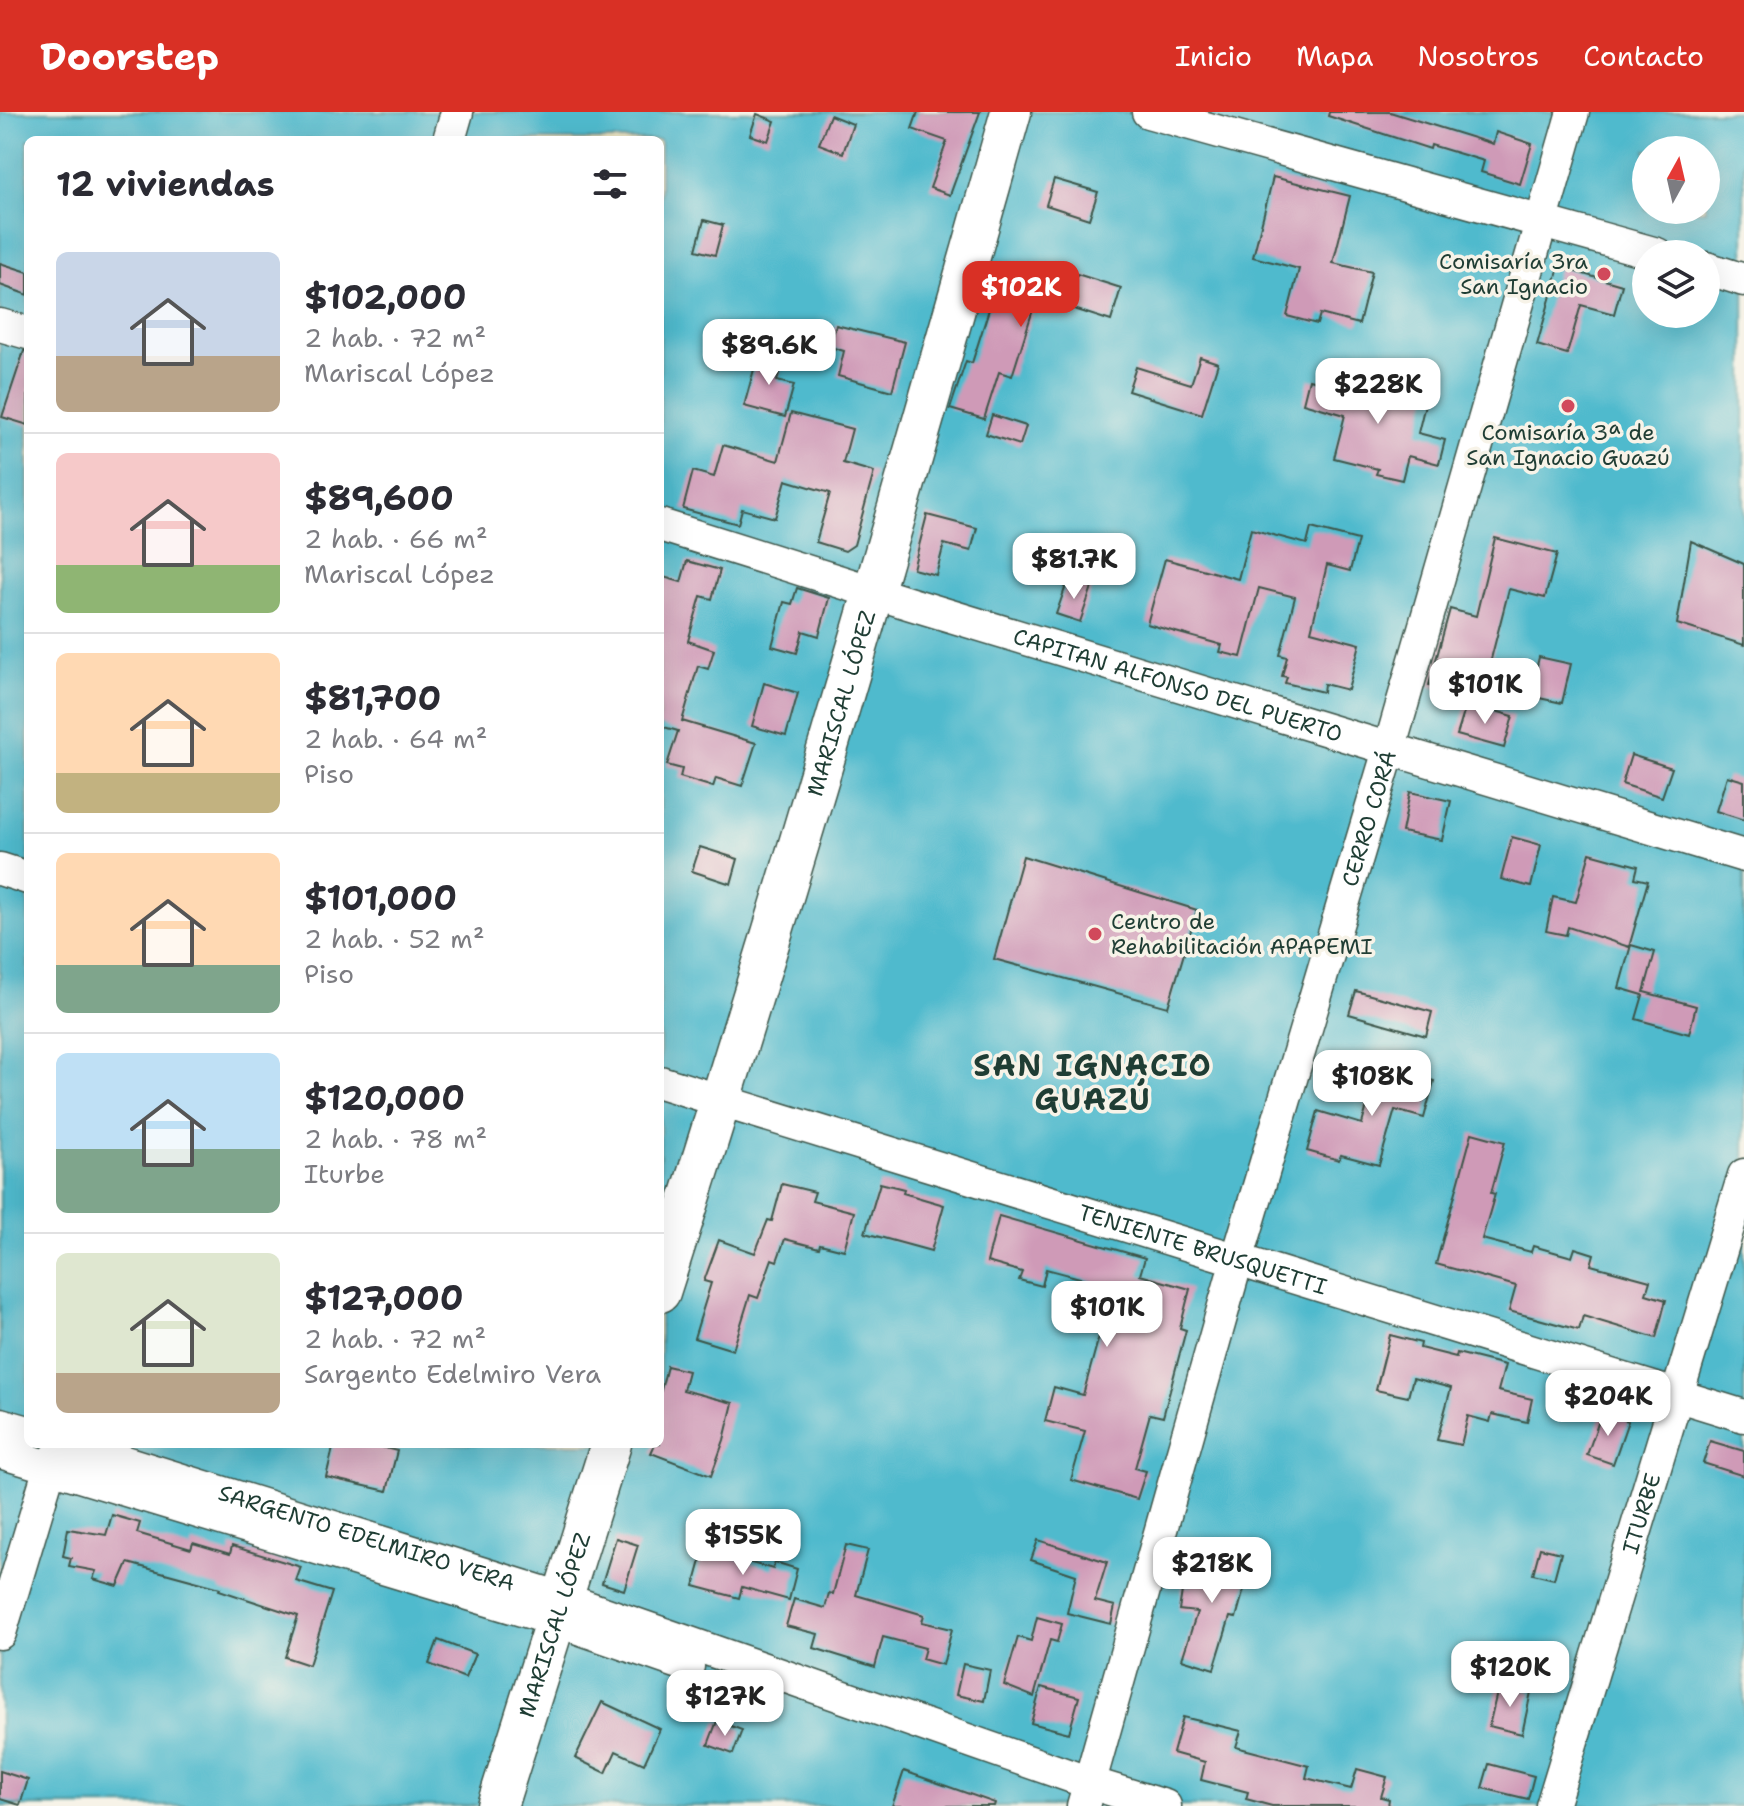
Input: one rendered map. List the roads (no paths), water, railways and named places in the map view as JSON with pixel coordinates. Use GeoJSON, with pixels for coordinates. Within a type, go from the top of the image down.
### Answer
{"type":"FeatureCollection","features":[{"type":"Feature","properties":{"kind":"main road","name":"MARISCAL LÓPEZ"},"geometry":{"type":"LineString","coordinates":[[664,1280],[721,1102],[875,592],[1011,112]]}},
{"type":"Feature","properties":{"kind":"main road","name":"MARISCAL LÓPEZ"},"geometry":{"type":"LineString","coordinates":[[497,1806],[610,1448]]}},
{"type":"Feature","properties":{"kind":"street"},"geometry":{"type":"LineString","coordinates":[[450,136],[457,112]]}},
{"type":"Feature","properties":{"kind":"street"},"geometry":{"type":"LineString","coordinates":[[1148,112],[1632,247]]}},
{"type":"Feature","properties":{"kind":"street","name":"CERRO CORÁ"},"geometry":{"type":"LineString","coordinates":[[1089,1799],[1237,1260],[1389,750],[1573,112]]}},
{"type":"Feature","properties":{"kind":"street"},"geometry":{"type":"LineString","coordinates":[[1720,272],[1744,280]]}},
{"type":"Feature","properties":{"kind":"street"},"geometry":{"type":"LineString","coordinates":[[0,325],[24,332]]}},
{"type":"Feature","properties":{"kind":"street","name":"CAPITAN ALFONSO DEL PUERTO"},"geometry":{"type":"LineString","coordinates":[[664,526],[1744,856]]}},
{"type":"Feature","properties":{"kind":"street"},"geometry":{"type":"LineString","coordinates":[[0,869],[24,877]]}},
{"type":"Feature","properties":{"kind":"street","name":"TENIENTE BRUSQUETTI"},"geometry":{"type":"LineString","coordinates":[[664,1083],[1744,1416]]}},
{"type":"Feature","properties":{"kind":"street","name":"ITURBE"},"geometry":{"type":"LineString","coordinates":[[1552,1806],[1744,1175]]}},
{"type":"Feature","properties":{"kind":"street"},"geometry":{"type":"LineString","coordinates":[[0,1424],[24,1431]]}},
{"type":"Feature","properties":{"kind":"street","name":"SARGENTO EDELMIRO VERA"},"geometry":{"type":"LineString","coordinates":[[0,1452],[61,1452],[558,1609],[1089,1799],[1165,1806]]}},
{"type":"Feature","properties":{"kind":"street"},"geometry":{"type":"LineString","coordinates":[[0,1633],[61,1452]]}},
{"type":"Feature","properties":{"kind":"water"},"geometry":{"type":"Polygon","coordinates":[[[0,112],[1744,112],[1744,1806],[0,1806],[0,112]]]}},
{"type":"Feature","properties":{"kind":"place","name":"Comisaría 3ra San Ignacio"},"geometry":{"type":"Point","coordinates":[1604,274]}},
{"type":"Feature","properties":{"kind":"place","name":"Comisaría 3ª de San Ignacio Guazú"},"geometry":{"type":"Point","coordinates":[1568,406]}},
{"type":"Feature","properties":{"kind":"place","name":"Centro de Rehabilitación APAPEMI"},"geometry":{"type":"Point","coordinates":[1095,934]}},
{"type":"Feature","properties":{"kind":"district","name":"SAN IGNACIO GUAZÚ"},"geometry":{"type":"Point","coordinates":[1093,1082]}}]}
